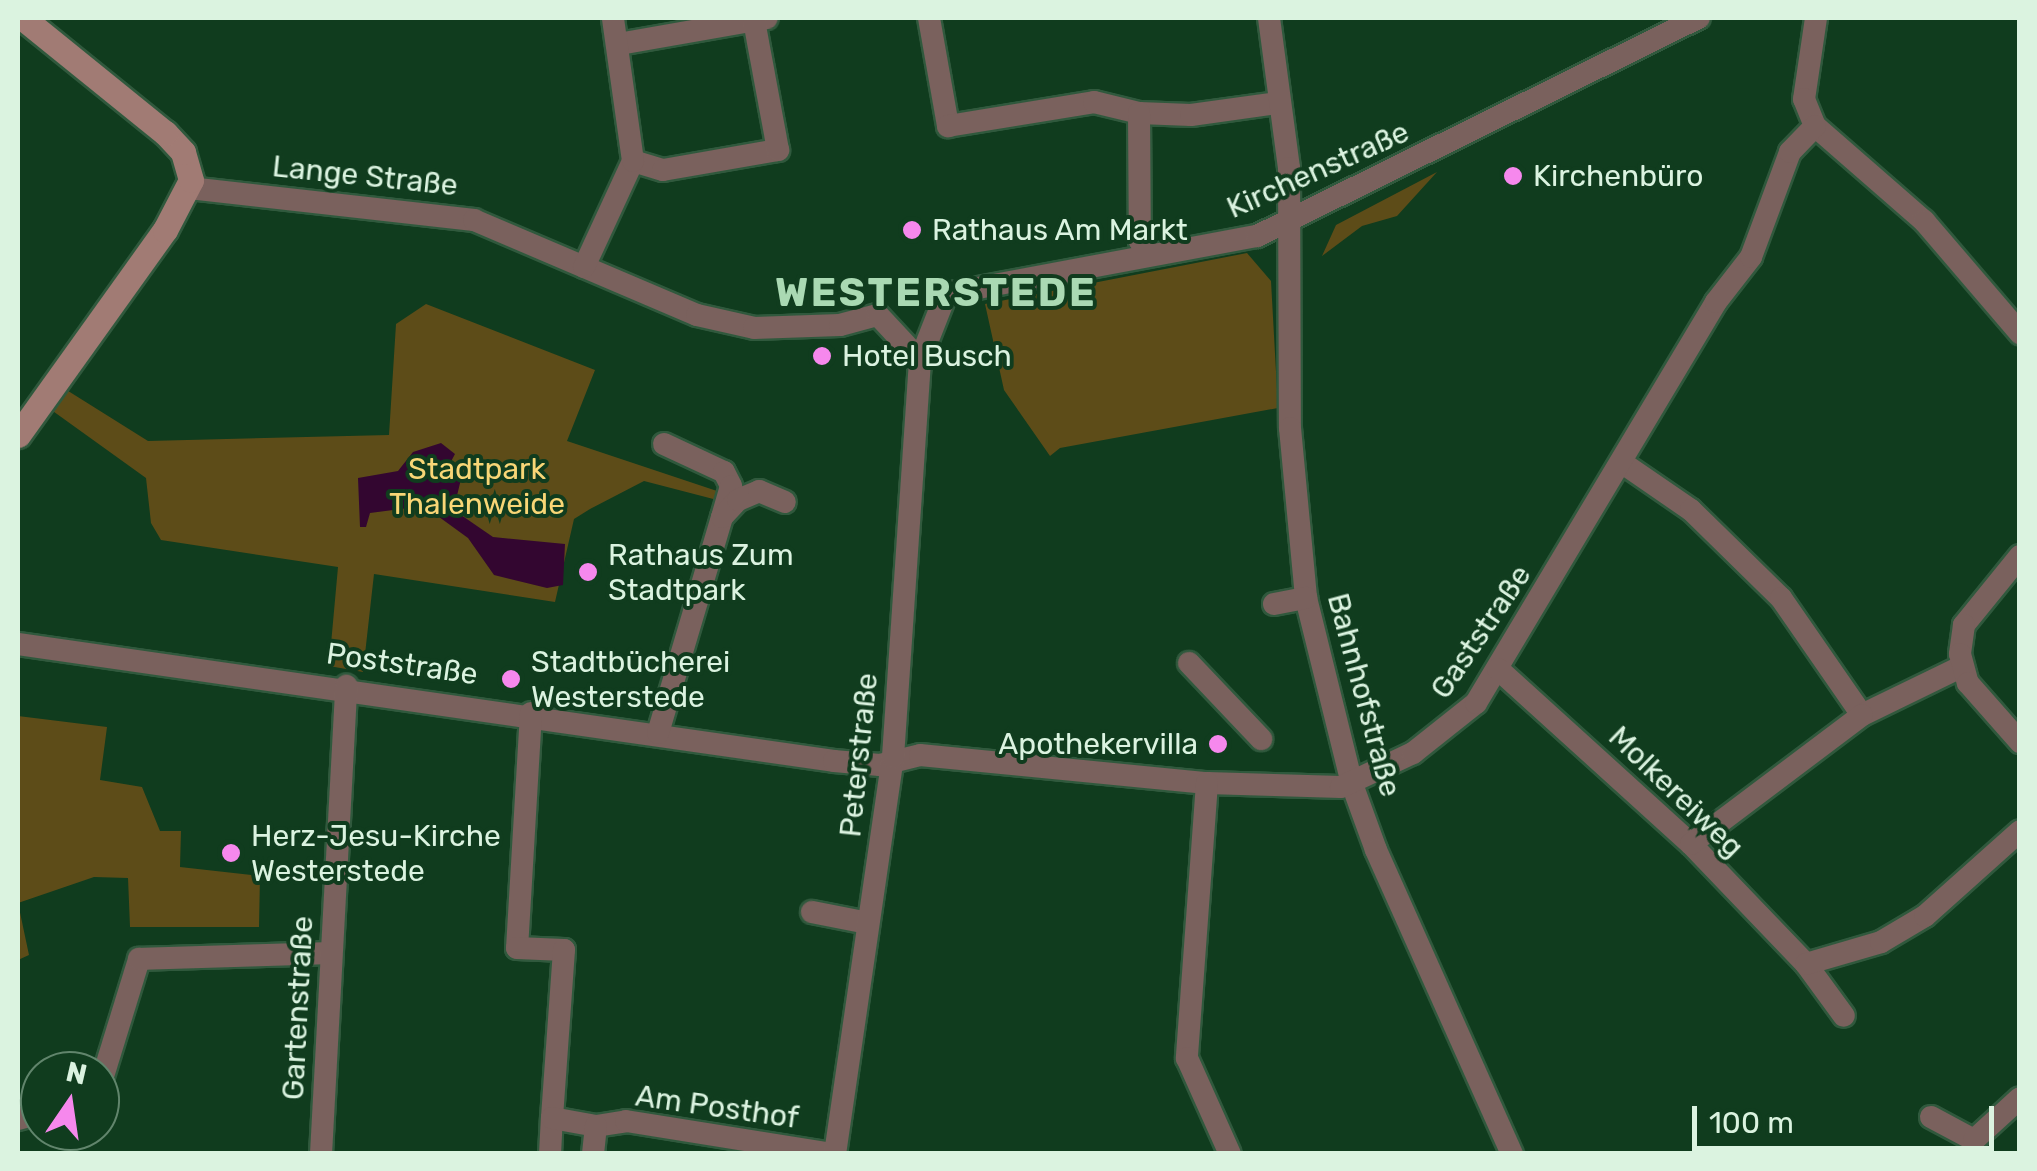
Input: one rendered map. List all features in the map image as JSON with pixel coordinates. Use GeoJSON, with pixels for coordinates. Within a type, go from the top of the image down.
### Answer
{"type":"FeatureCollection","features":[{"type":"Feature","properties":{"kind":"street"},"geometry":{"type":"LineString","coordinates":[[584,267],[633,161],[613,18]]}},
{"type":"Feature","properties":{"kind":"street"},"geometry":{"type":"LineString","coordinates":[[929,18],[948,126],[1080,104],[1138,113],[1191,114],[1278,103]]}},
{"type":"Feature","properties":{"kind":"street","name":"Bahnhofstraße"},"geometry":{"type":"LineString","coordinates":[[1269,18],[1290,220],[1290,428],[1306,598],[1352,784],[1512,1154]]}},
{"type":"Feature","properties":{"kind":"street","name":"Kirchenstraße"},"geometry":{"type":"LineString","coordinates":[[920,360],[946,294],[1149,254],[1163,257],[1257,236],[1700,18]]}},
{"type":"Feature","properties":{"kind":"street"},"geometry":{"type":"LineString","coordinates":[[1816,18],[1804,84],[1815,126],[1924,221],[2020,332]]}},
{"type":"Feature","properties":{"kind":"street"},"geometry":{"type":"LineString","coordinates":[[619,44],[761,19],[778,150],[663,170],[633,161]]}},
{"type":"Feature","properties":{"kind":"street"},"geometry":{"type":"LineString","coordinates":[[18,434],[190,188],[190,171],[177,145],[24,27]]}},
{"type":"Feature","properties":{"kind":"street"},"geometry":{"type":"LineString","coordinates":[[1138,113],[1140,242],[1149,254]]}},
{"type":"Feature","properties":{"kind":"street","name":"Gaststraße"},"geometry":{"type":"LineString","coordinates":[[1352,784],[1455,725],[1498,669],[1624,464],[1716,302],[1751,257],[1790,152],[1815,126]]}},
{"type":"Feature","properties":{"kind":"street","name":"Lange Straße"},"geometry":{"type":"LineString","coordinates":[[190,188],[474,220],[697,315],[754,328],[840,326],[878,314],[920,360]]}},
{"type":"Feature","properties":{"kind":"street","name":"Peterstraße"},"geometry":{"type":"LineString","coordinates":[[833,1154],[894,757],[920,360]]}},
{"type":"Feature","properties":{"kind":"street"},"geometry":{"type":"LineString","coordinates":[[658,733],[732,486],[724,472],[664,444]]}},
{"type":"Feature","properties":{"kind":"street"},"geometry":{"type":"LineString","coordinates":[[1624,464],[1691,510],[1781,598],[1862,715]]}},
{"type":"Feature","properties":{"kind":"street"},"geometry":{"type":"LineString","coordinates":[[722,517],[738,500],[759,491],[785,502]]}},
{"type":"Feature","properties":{"kind":"street"},"geometry":{"type":"LineString","coordinates":[[2020,556],[1964,625],[1961,667],[1977,697],[2020,742]]}},
{"type":"Feature","properties":{"kind":"street"},"geometry":{"type":"LineString","coordinates":[[1274,604],[1306,598]]}},
{"type":"Feature","properties":{"kind":"street","name":"Poststraße"},"geometry":{"type":"LineString","coordinates":[[18,644],[346,686],[834,761],[880,765],[894,757]]}},
{"type":"Feature","properties":{"kind":"street"},"geometry":{"type":"LineString","coordinates":[[1189,663],[1261,739]]}},
{"type":"Feature","properties":{"kind":"street"},"geometry":{"type":"LineString","coordinates":[[1692,844],[1862,715],[1961,667]]}},
{"type":"Feature","properties":{"kind":"street","name":"Molkereiweg"},"geometry":{"type":"LineString","coordinates":[[1498,669],[1692,844],[1806,964],[1844,1016]]}},
{"type":"Feature","properties":{"kind":"street","name":"Gartenstraße"},"geometry":{"type":"LineString","coordinates":[[322,1154],[346,686]]}},
{"type":"Feature","properties":{"kind":"street"},"geometry":{"type":"LineString","coordinates":[[531,713],[517,948],[564,950],[550,1154]]}},
{"type":"Feature","properties":{"kind":"street"},"geometry":{"type":"LineString","coordinates":[[894,757],[1128,766],[1208,783],[1352,784]]}},
{"type":"Feature","properties":{"kind":"street"},"geometry":{"type":"LineString","coordinates":[[1208,783],[1187,1058],[1230,1154]]}},
{"type":"Feature","properties":{"kind":"street"},"geometry":{"type":"LineString","coordinates":[[1806,964],[1880,942],[1925,916],[2020,831]]}},
{"type":"Feature","properties":{"kind":"street"},"geometry":{"type":"LineString","coordinates":[[812,912],[868,923]]}},
{"type":"Feature","properties":{"kind":"street"},"geometry":{"type":"LineString","coordinates":[[111,1051],[140,960],[330,953]]}},
{"type":"Feature","properties":{"kind":"street"},"geometry":{"type":"LineString","coordinates":[[1931,1117],[1974,1140],[2020,1098]]}},
{"type":"Feature","properties":{"kind":"street","name":"Am Posthof"},"geometry":{"type":"LineString","coordinates":[[552,1118],[596,1126],[626,1122],[833,1154]]}},
{"type":"Feature","properties":{"kind":"street","name":"Am Posthof"},"geometry":{"type":"LineString","coordinates":[[593,1154],[596,1126]]}},
{"type":"Feature","properties":{"kind":"green space"},"geometry":{"type":"Polygon","coordinates":[[[1437,172],[1397,216],[1362,226],[1322,256],[1336,225],[1437,172]]]}},
{"type":"Feature","properties":{"kind":"green space"},"geometry":{"type":"Polygon","coordinates":[[[1247,253],[1271,281],[1278,408],[1060,448],[1050,456],[1004,390],[985,304],[1247,253]]]}},
{"type":"Feature","properties":{"kind":"green space","name":"Stadtpark Thalenweide"},"geometry":{"type":"Polygon","coordinates":[[[426,304],[595,370],[567,441],[723,493],[721,501],[644,481],[590,509],[574,519],[555,602],[374,574],[363,672],[329,666],[338,567],[161,540],[151,523],[146,478],[50,409],[65,389],[148,441],[389,435],[396,324],[426,304]]]}},
{"type":"Feature","properties":{"kind":"green space"},"geometry":{"type":"Polygon","coordinates":[[[18,716],[107,727],[100,780],[142,787],[160,831],[181,831],[180,867],[260,876],[259,927],[130,927],[128,878],[94,877],[18,903],[18,716]]]}},
{"type":"Feature","properties":{"kind":"green space"},"geometry":{"type":"Polygon","coordinates":[[[18,903],[29,955],[18,960],[18,903]]]}},
{"type":"Feature","properties":{"kind":"shaded area"},"geometry":{"type":"Polygon","coordinates":[[[441,443],[455,454],[447,469],[461,479],[455,504],[461,515],[493,537],[565,544],[563,585],[547,588],[494,575],[468,538],[424,506],[370,513],[366,527],[360,527],[358,478],[398,471],[413,452],[441,443]]]}},
{"type":"Feature","properties":{"kind":"place","name":"Kirchenbüro"},"geometry":{"type":"Point","coordinates":[1513,176]}},
{"type":"Feature","properties":{"kind":"place","name":"Rathaus Am Markt"},"geometry":{"type":"Point","coordinates":[912,230]}},
{"type":"Feature","properties":{"kind":"place","name":"Hotel Busch"},"geometry":{"type":"Point","coordinates":[822,356]}},
{"type":"Feature","properties":{"kind":"place","name":"Rathaus Zum Stadtpark"},"geometry":{"type":"Point","coordinates":[588,572]}},
{"type":"Feature","properties":{"kind":"place","name":"Stadtbücherei Westerstede"},"geometry":{"type":"Point","coordinates":[511,679]}},
{"type":"Feature","properties":{"kind":"place","name":"Apothekervilla"},"geometry":{"type":"Point","coordinates":[1218,744]}},
{"type":"Feature","properties":{"kind":"place","name":"Herz-Jesu-Kirche Westerstede"},"geometry":{"type":"Point","coordinates":[231,853]}},
{"type":"Feature","properties":{"kind":"district","name":"WESTERSTEDE"},"geometry":{"type":"Point","coordinates":[936,293]}}]}
